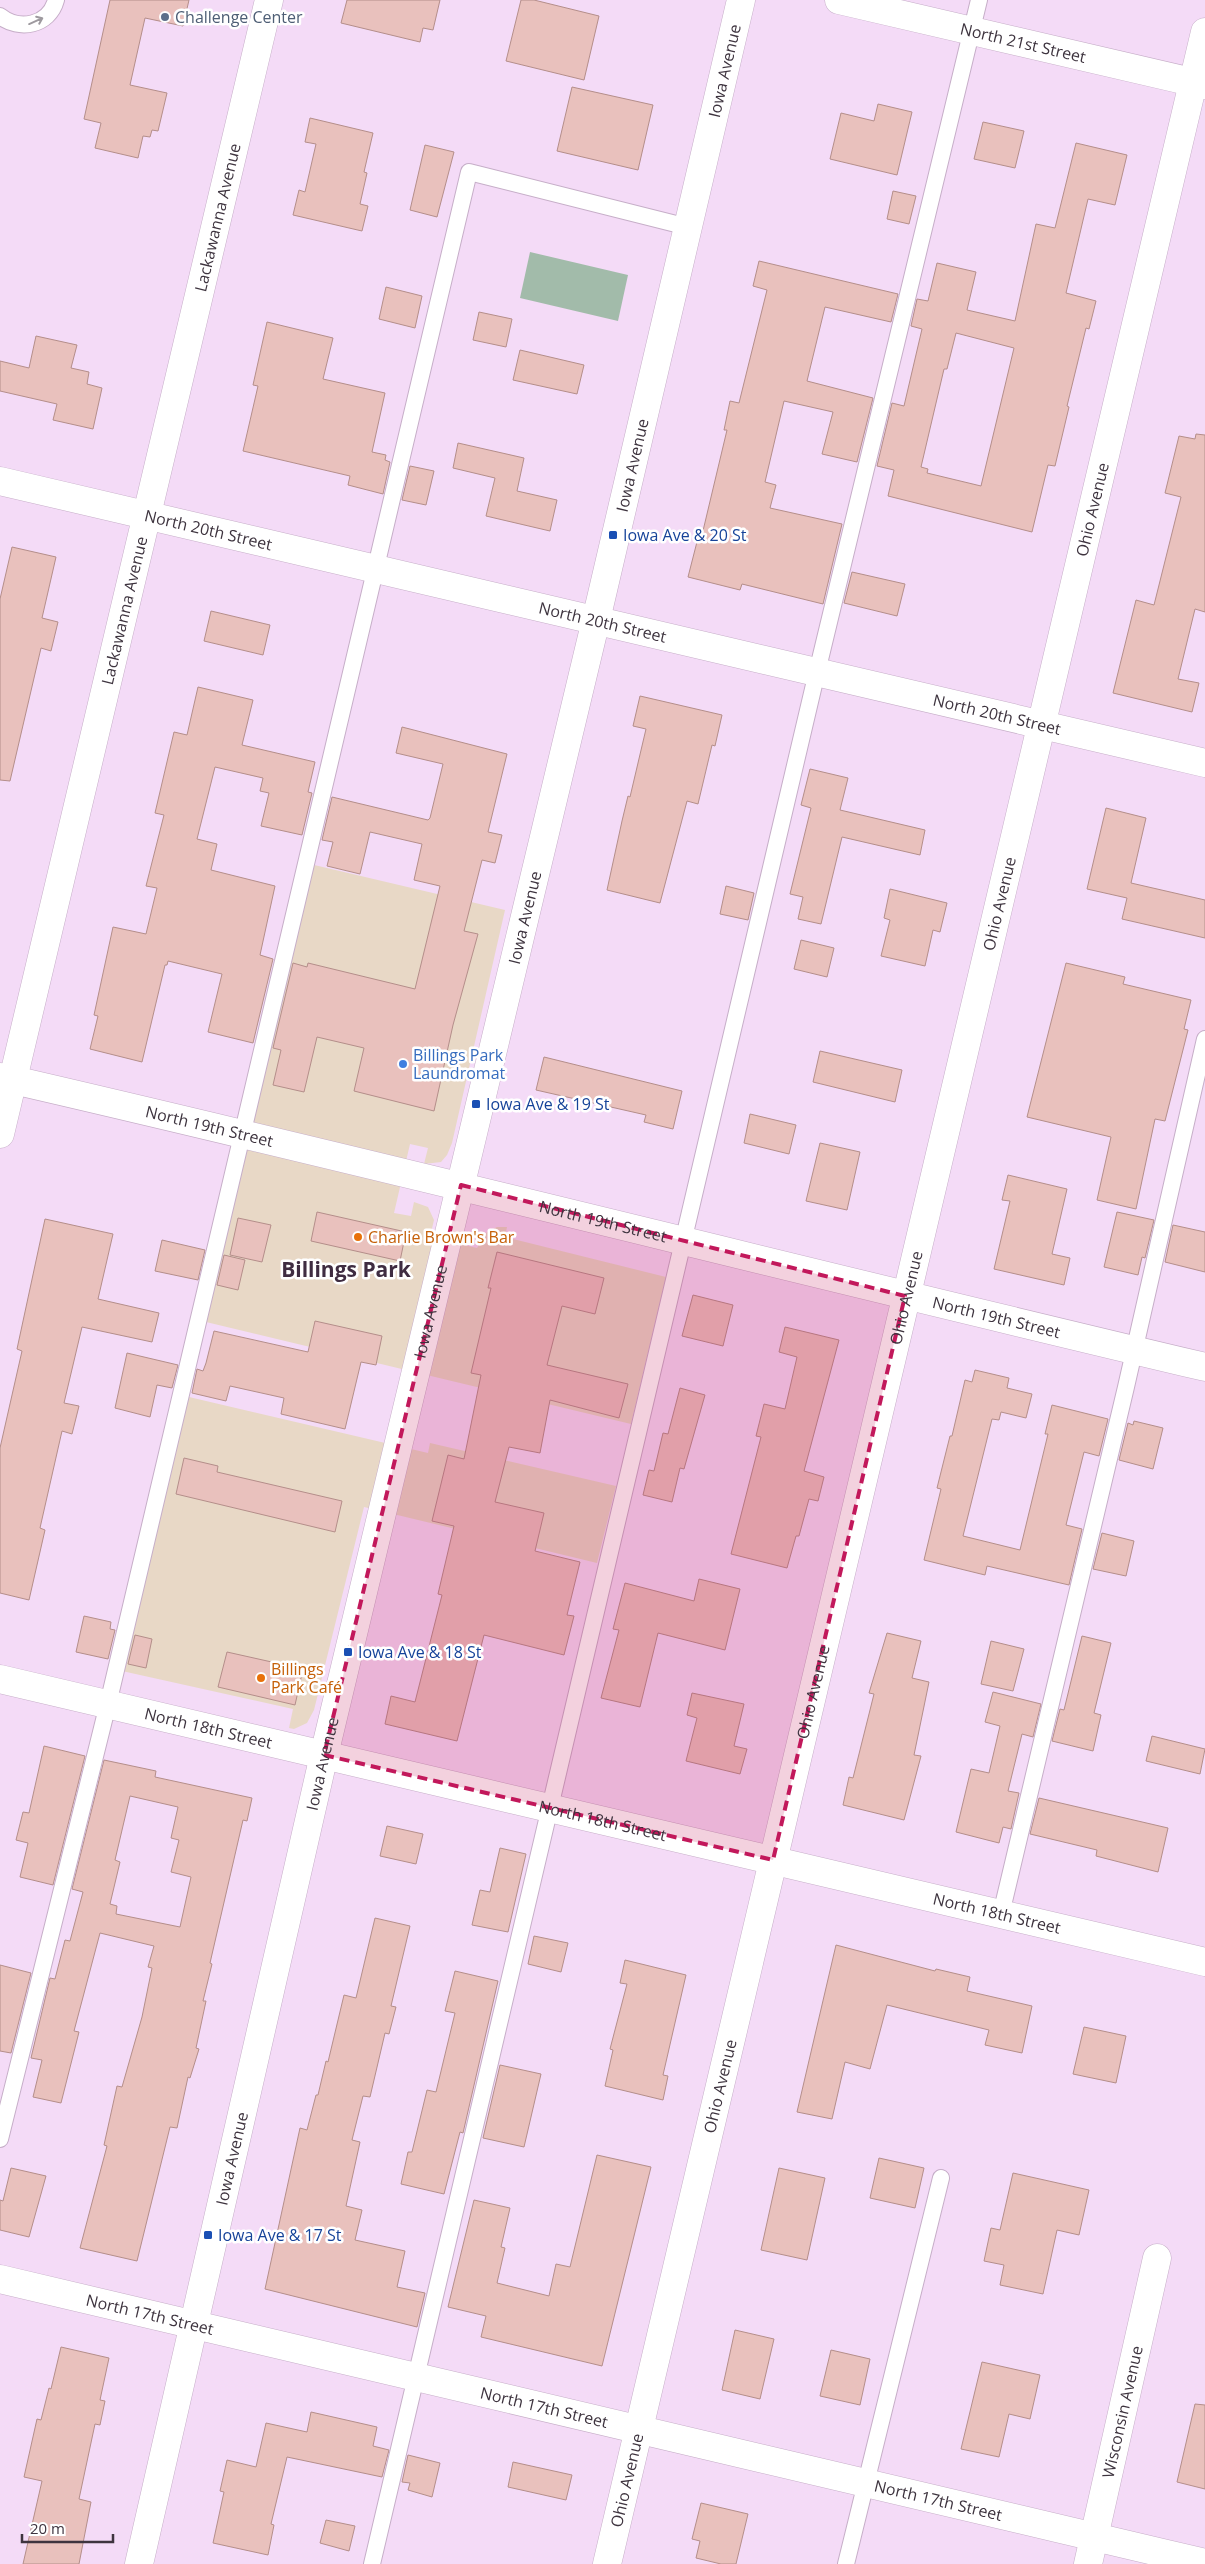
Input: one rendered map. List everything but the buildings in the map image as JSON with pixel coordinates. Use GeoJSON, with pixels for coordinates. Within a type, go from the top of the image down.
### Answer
{"type":"FeatureCollection","features":[{"type":"Feature","properties":{"kind":"street","name":"Lackawanna Avenue"},"geometry":{"type":"LineString","coordinates":[[0,1134],[6,1078],[148,515],[269,0]]}},
{"type":"Feature","properties":{"kind":"street","name":"Iowa Avenue"},"geometry":{"type":"LineString","coordinates":[[139,2564],[195,2326],[324,1755],[462,1186],[740,0]]}},
{"type":"Feature","properties":{"kind":"street","name":"North 21st Street"},"geometry":{"type":"LineString","coordinates":[[840,0],[1199,84]]}},
{"type":"Feature","properties":{"kind":"street","name":"Ohio Avenue"},"geometry":{"type":"LineString","coordinates":[[607,2564],[1041,724],[1199,84],[1205,32]]}},
{"type":"Feature","properties":{"kind":"street","name":"North 20th Street"},"geometry":{"type":"LineString","coordinates":[[0,481],[1205,763]]}},
{"type":"Feature","properties":{"kind":"street","name":"North 19th Street"},"geometry":{"type":"LineString","coordinates":[[6,1078],[683,1239],[906,1296],[1205,1367]]}},
{"type":"Feature","properties":{"kind":"street","name":"North 18th Street"},"geometry":{"type":"LineString","coordinates":[[0,1679],[1205,1962]]}},
{"type":"Feature","properties":{"kind":"street","name":"Wisconsin Avenue"},"geometry":{"type":"LineString","coordinates":[[1088,2564],[1157,2258]]}},
{"type":"Feature","properties":{"kind":"street","name":"North 17th Street"},"geometry":{"type":"LineString","coordinates":[[0,2280],[1205,2563]]}},
{"type":"Feature","properties":{"kind":"lane"},"geometry":{"type":"LineString","coordinates":[[0,16],[14,24],[28,25],[47,16],[56,0]]}},
{"type":"Feature","properties":{"kind":"lane"},"geometry":{"type":"LineString","coordinates":[[372,2564],[414,2377],[817,672],[979,0]]}},
{"type":"Feature","properties":{"kind":"lane"},"geometry":{"type":"LineString","coordinates":[[0,2139],[108,1704],[374,568],[469,172],[688,227]]}},
{"type":"Feature","properties":{"kind":"lane"},"geometry":{"type":"LineString","coordinates":[[1001,1914],[1135,1350],[1205,1039]]}},
{"type":"Feature","properties":{"kind":"lane"},"geometry":{"type":"LineString","coordinates":[[846,2564],[941,2178]]}},
{"type":"Feature","properties":{"kind":"highlighted area"},"geometry":{"type":"Polygon","coordinates":[[[461,1185],[905,1296],[773,1860],[324,1755],[461,1185]]]}},
{"type":"Feature","properties":{"kind":"shaded area"},"geometry":{"type":"Polygon","coordinates":[[[310,864],[505,910],[452,1143],[447,1155],[441,1162],[424,1164],[428,1148],[410,1144],[394,1213],[411,1216],[414,1202],[428,1207],[434,1220],[430,1237],[477,1248],[487,1232],[497,1227],[507,1227],[505,1237],[666,1277],[631,1424],[206,1322],[310,864]]]}},
{"type":"Feature","properties":{"kind":"shaded area"},"geometry":{"type":"Polygon","coordinates":[[[189,1397],[428,1453],[430,1443],[616,1486],[597,1563],[364,1507],[314,1710],[307,1723],[294,1729],[289,1728],[293,1709],[122,1671],[189,1397]]]}},
{"type":"Feature","properties":{"kind":"green space"},"geometry":{"type":"Polygon","coordinates":[[[530,252],[628,275],[618,321],[520,298],[530,252]]]}},
{"type":"Feature","properties":{"kind":"place","name":"Challenge Center"},"geometry":{"type":"Point","coordinates":[165,17]}},
{"type":"Feature","properties":{"kind":"place","name":"Iowa Ave & 20 St"},"geometry":{"type":"Point","coordinates":[613,535]}},
{"type":"Feature","properties":{"kind":"place","name":"Billings Park Laundromat"},"geometry":{"type":"Point","coordinates":[403,1064]}},
{"type":"Feature","properties":{"kind":"place","name":"Iowa Ave & 19 St"},"geometry":{"type":"Point","coordinates":[476,1104]}},
{"type":"Feature","properties":{"kind":"place","name":"Charlie Brown's Bar"},"geometry":{"type":"Point","coordinates":[358,1237]}},
{"type":"Feature","properties":{"kind":"place","name":"Iowa Ave & 18 St"},"geometry":{"type":"Point","coordinates":[348,1652]}},
{"type":"Feature","properties":{"kind":"place","name":"Billings Park Café"},"geometry":{"type":"Point","coordinates":[261,1678]}},
{"type":"Feature","properties":{"kind":"place","name":"Iowa Ave & 17 St"},"geometry":{"type":"Point","coordinates":[208,2235]}},
{"type":"Feature","properties":{"kind":"district","name":"Billings Park"},"geometry":{"type":"Point","coordinates":[346,1269]}}]}
